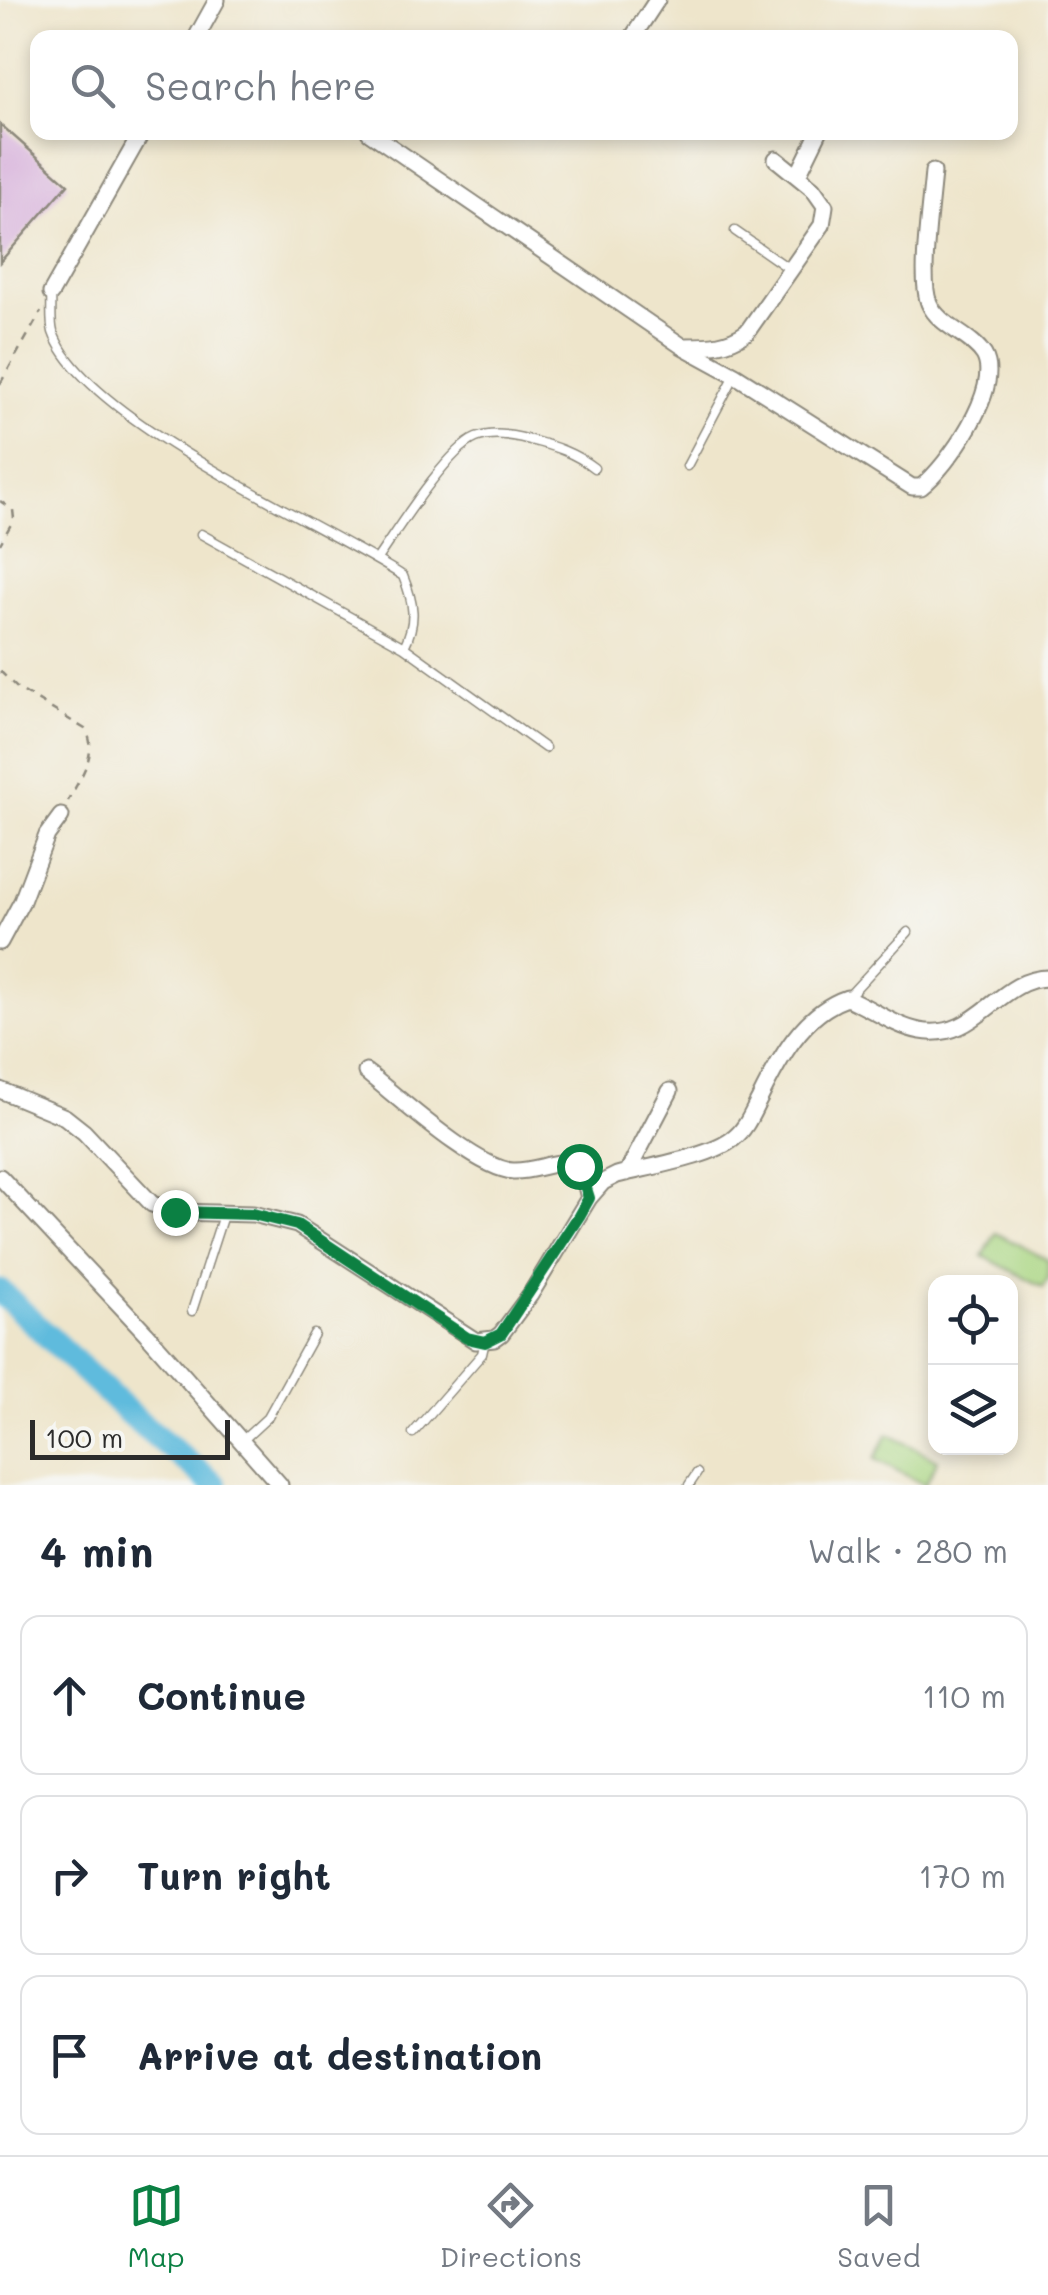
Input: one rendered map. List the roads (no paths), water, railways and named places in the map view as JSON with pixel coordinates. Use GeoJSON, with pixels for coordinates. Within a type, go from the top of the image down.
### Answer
{"type":"FeatureCollection","features":[{"type":"Feature","properties":{"kind":"street"},"geometry":{"type":"LineString","coordinates":[[201,30],[217,0]]}},
{"type":"Feature","properties":{"kind":"street"},"geometry":{"type":"LineString","coordinates":[[637,30],[657,0]]}},
{"type":"Feature","properties":{"kind":"street"},"geometry":{"type":"LineString","coordinates":[[51,293],[137,140]]}},
{"type":"Feature","properties":{"kind":"street"},"geometry":{"type":"LineString","coordinates":[[381,140],[682,346],[735,375],[903,482],[921,487],[931,479],[982,403],[989,376],[978,348],[935,313],[929,302],[926,271],[934,172]]}},
{"type":"Feature","properties":{"kind":"street"},"geometry":{"type":"LineString","coordinates":[[798,175],[814,140]]}},
{"type":"Feature","properties":{"kind":"street"},"geometry":{"type":"LineString","coordinates":[[682,346],[734,342],[747,332],[822,224],[824,206],[813,189],[776,159]]}},
{"type":"Feature","properties":{"kind":"street"},"geometry":{"type":"LineString","coordinates":[[0,942],[22,901],[47,835],[61,816]]}},
{"type":"Feature","properties":{"kind":"street"},"geometry":{"type":"LineString","coordinates":[[0,1090],[64,1117],[84,1132],[152,1204],[175,1212],[224,1212],[276,1218],[297,1225],[467,1338],[485,1342],[501,1334],[511,1321],[603,1182],[721,1147],[738,1136],[774,1070],[807,1022],[827,1005],[847,998],[920,1032],[950,1031],[967,1024],[1021,985],[1035,978],[1048,978]]}},
{"type":"Feature","properties":{"kind":"street"},"geometry":{"type":"LineString","coordinates":[[366,1072],[458,1145],[489,1164],[512,1171],[575,1163],[582,1170],[589,1198]]}},
{"type":"Feature","properties":{"kind":"street"},"geometry":{"type":"LineString","coordinates":[[627,1173],[670,1091]]}},
{"type":"Feature","properties":{"kind":"street"},"geometry":{"type":"LineString","coordinates":[[0,1177],[280,1485]]}},
{"type":"Feature","properties":{"kind":"lane"},"geometry":{"type":"LineString","coordinates":[[735,231],[791,270]]}},
{"type":"Feature","properties":{"kind":"lane"},"geometry":{"type":"LineString","coordinates":[[51,293],[53,330],[72,364],[115,404],[163,440],[403,576],[414,608],[412,630],[404,648]]}},
{"type":"Feature","properties":{"kind":"lane"},"geometry":{"type":"LineString","coordinates":[[687,466],[735,375]]}},
{"type":"Feature","properties":{"kind":"lane"},"geometry":{"type":"LineString","coordinates":[[376,559],[464,444],[481,436],[511,435],[553,446],[580,457],[594,468]]}},
{"type":"Feature","properties":{"kind":"lane"},"geometry":{"type":"LineString","coordinates":[[201,534],[404,648],[545,748]]}},
{"type":"Feature","properties":{"kind":"lane"},"geometry":{"type":"LineString","coordinates":[[847,998],[908,932]]}},
{"type":"Feature","properties":{"kind":"lane"},"geometry":{"type":"LineString","coordinates":[[192,1311],[224,1212]]}},
{"type":"Feature","properties":{"kind":"lane"},"geometry":{"type":"LineString","coordinates":[[241,1441],[268,1417],[314,1334]]}},
{"type":"Feature","properties":{"kind":"lane"},"geometry":{"type":"LineString","coordinates":[[413,1434],[482,1354],[485,1342]]}},
{"type":"Feature","properties":{"kind":"lane"},"geometry":{"type":"LineString","coordinates":[[690,1485],[697,1473]]}},
{"type":"Feature","properties":{"kind":"waterway"},"geometry":{"type":"LineString","coordinates":[[0,1291],[131,1415],[215,1485]]}}]}
